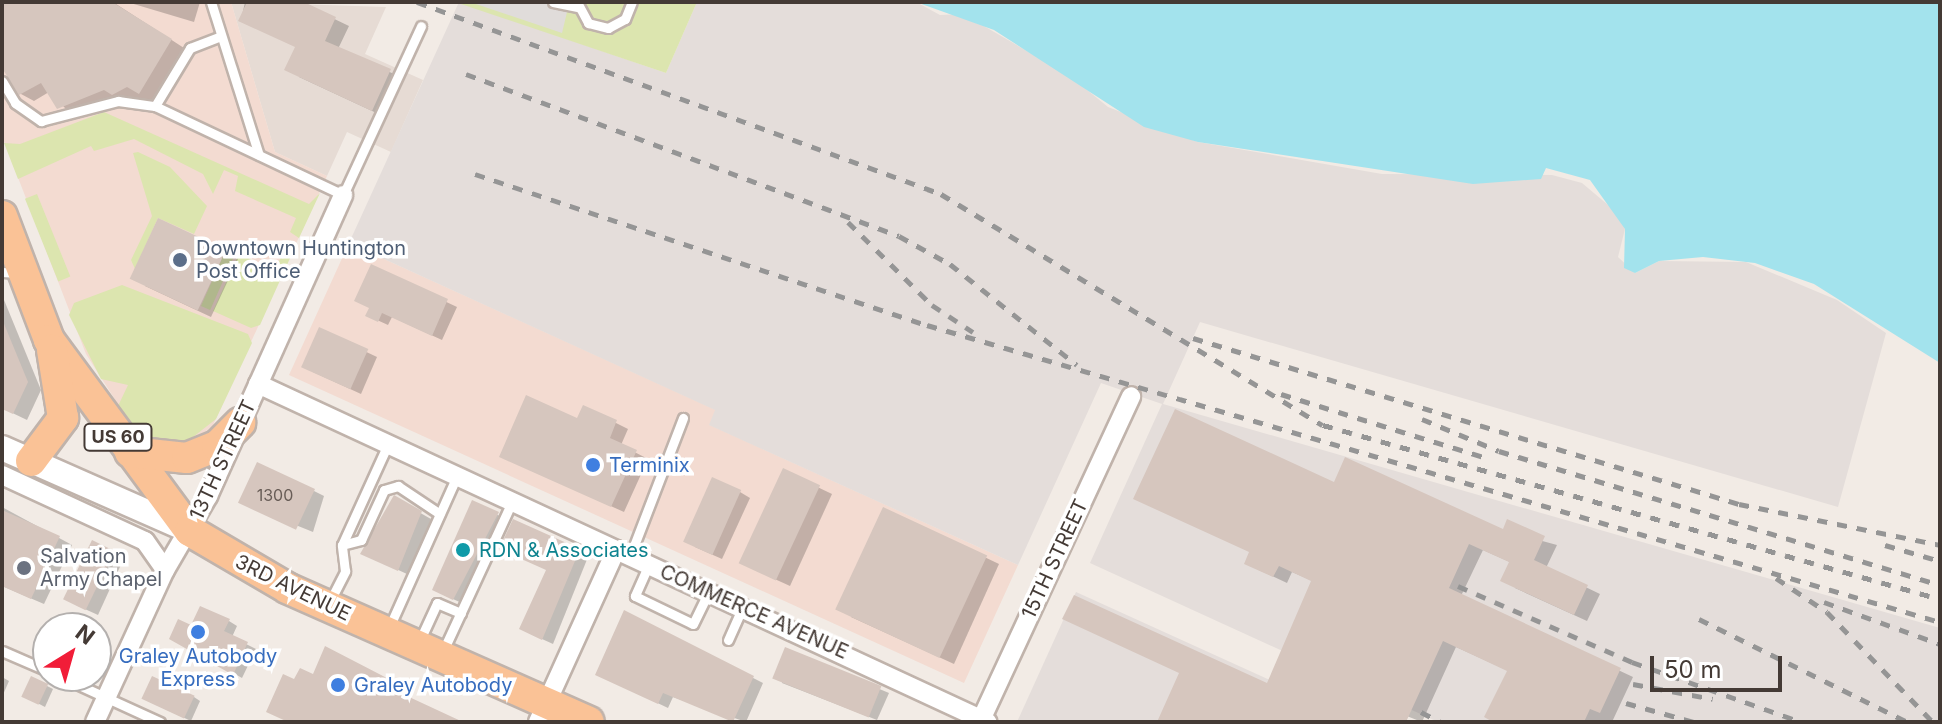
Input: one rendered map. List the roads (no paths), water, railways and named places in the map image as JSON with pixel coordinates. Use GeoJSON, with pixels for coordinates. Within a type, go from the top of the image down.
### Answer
{"type":"FeatureCollection","features":[{"type":"Feature","properties":{"kind":"main road","name":"US 60"},"geometry":{"type":"LineString","coordinates":[[2,216],[12,272],[49,340],[190,531]]}},
{"type":"Feature","properties":{"kind":"main road"},"geometry":{"type":"LineString","coordinates":[[31,461],[63,418],[49,340]]}},
{"type":"Feature","properties":{"kind":"main road"},"geometry":{"type":"LineString","coordinates":[[130,452],[187,458],[217,446],[240,423]]}},
{"type":"Feature","properties":{"kind":"main road","name":"3RD AVENUE"},"geometry":{"type":"LineString","coordinates":[[190,531],[328,606],[429,651],[542,712],[589,722]]}},
{"type":"Feature","properties":{"kind":"street","name":"13TH STREET"},"geometry":{"type":"LineString","coordinates":[[95,722],[165,570],[190,531],[343,195]]}},
{"type":"Feature","properties":{"kind":"street","name":"COMMERCE AVENUE"},"geometry":{"type":"LineString","coordinates":[[258,384],[983,721]]}},
{"type":"Feature","properties":{"kind":"street","name":"15TH STREET"},"geometry":{"type":"LineString","coordinates":[[983,721],[1131,396]]}},
{"type":"Feature","properties":{"kind":"street","name":"3RD AVENUE"},"geometry":{"type":"LineString","coordinates":[[2,448],[190,531]]}},
{"type":"Feature","properties":{"kind":"street"},"geometry":{"type":"LineString","coordinates":[[2,475],[145,541],[165,570]]}},
{"type":"Feature","properties":{"kind":"street"},"geometry":{"type":"LineString","coordinates":[[542,712],[623,553]]}},
{"type":"Feature","properties":{"kind":"lane"},"geometry":{"type":"LineString","coordinates":[[211,2],[259,155]]}},
{"type":"Feature","properties":{"kind":"lane"},"geometry":{"type":"LineString","coordinates":[[553,2],[577,4],[588,23],[608,28],[625,19],[632,2]]}},
{"type":"Feature","properties":{"kind":"lane"},"geometry":{"type":"LineString","coordinates":[[2,81],[15,103],[41,121],[118,101],[155,106],[343,195],[421,26]]}},
{"type":"Feature","properties":{"kind":"lane"},"geometry":{"type":"LineString","coordinates":[[155,106],[190,48],[221,36]]}},
{"type":"Feature","properties":{"kind":"lane"},"geometry":{"type":"LineString","coordinates":[[623,553],[683,418]]}},
{"type":"Feature","properties":{"kind":"lane"},"geometry":{"type":"LineString","coordinates":[[328,606],[345,571],[342,545],[388,444]]}},
{"type":"Feature","properties":{"kind":"lane"},"geometry":{"type":"LineString","coordinates":[[387,633],[457,476]]}},
{"type":"Feature","properties":{"kind":"lane"},"geometry":{"type":"LineString","coordinates":[[342,545],[361,540],[384,490],[398,486],[440,514]]}},
{"type":"Feature","properties":{"kind":"lane"},"geometry":{"type":"LineString","coordinates":[[429,651],[461,613],[512,502]]}},
{"type":"Feature","properties":{"kind":"lane"},"geometry":{"type":"LineString","coordinates":[[649,564],[635,596],[693,624],[709,591]]}},
{"type":"Feature","properties":{"kind":"lane"},"geometry":{"type":"LineString","coordinates":[[429,651],[437,603],[461,613]]}},
{"type":"Feature","properties":{"kind":"lane"},"geometry":{"type":"LineString","coordinates":[[728,640],[743,607]]}},
{"type":"Feature","properties":{"kind":"lane"},"geometry":{"type":"LineString","coordinates":[[2,651],[32,664]]}},
{"type":"Feature","properties":{"kind":"lane"},"geometry":{"type":"LineString","coordinates":[[95,692],[160,722]]}},
{"type":"Feature","properties":{"kind":"water"},"geometry":{"type":"Polygon","coordinates":[[[916,2],[1940,2],[1940,363],[1814,284],[1755,263],[1703,257],[1659,261],[1635,273],[1624,268],[1625,229],[1590,180],[1546,168],[1541,179],[1473,184],[1198,142],[1144,127],[994,30],[916,2]]]}},
{"type":"Feature","properties":{"kind":"railway"},"geometry":{"type":"LineString","coordinates":[[417,2],[941,194],[1323,425],[1940,599]]}},
{"type":"Feature","properties":{"kind":"railway"},"geometry":{"type":"LineString","coordinates":[[466,74],[899,236],[950,264],[1077,365]]}},
{"type":"Feature","properties":{"kind":"railway"},"geometry":{"type":"LineString","coordinates":[[475,174],[927,325],[1940,622]]}},
{"type":"Feature","properties":{"kind":"railway"},"geometry":{"type":"LineString","coordinates":[[848,222],[932,305],[973,332]]}},
{"type":"Feature","properties":{"kind":"railway"},"geometry":{"type":"LineString","coordinates":[[1193,338],[1739,504],[1940,545]]}},
{"type":"Feature","properties":{"kind":"railway"},"geometry":{"type":"LineString","coordinates":[[1281,394],[1487,458]]}},
{"type":"Feature","properties":{"kind":"railway"},"geometry":{"type":"LineString","coordinates":[[1422,419],[1499,451],[1940,585]]}},
{"type":"Feature","properties":{"kind":"railway"},"geometry":{"type":"LineString","coordinates":[[1885,545],[1940,561]]}},
{"type":"Feature","properties":{"kind":"railway"},"geometry":{"type":"LineString","coordinates":[[1776,578],[1827,612],[1933,722]]}},
{"type":"Feature","properties":{"kind":"railway"},"geometry":{"type":"LineString","coordinates":[[1458,586],[1632,662],[1801,722]]}},
{"type":"Feature","properties":{"kind":"railway"},"geometry":{"type":"LineString","coordinates":[[1824,602],[1940,644]]}},
{"type":"Feature","properties":{"kind":"railway"},"geometry":{"type":"LineString","coordinates":[[1699,619],[1907,722]]}},
{"type":"Feature","properties":{"kind":"railway"},"geometry":{"type":"LineString","coordinates":[[1633,684],[1713,699]]}},
{"type":"Feature","properties":{"kind":"railway"},"geometry":{"type":"LineString","coordinates":[[1626,703],[1694,722]]}},
{"type":"Feature","properties":{"kind":"railway"},"geometry":{"type":"LineString","coordinates":[[1421,712],[1441,722]]}},
{"type":"Feature","properties":{"kind":"place","name":"Downtown Huntington Post Office"},"geometry":{"type":"Point","coordinates":[180,260]}},
{"type":"Feature","properties":{"kind":"place","name":"Terminix"},"geometry":{"type":"Point","coordinates":[593,465]}},
{"type":"Feature","properties":{"kind":"place","name":"RDN & Associates"},"geometry":{"type":"Point","coordinates":[463,550]}},
{"type":"Feature","properties":{"kind":"place","name":"Salvation Army Chapel"},"geometry":{"type":"Point","coordinates":[24,568]}},
{"type":"Feature","properties":{"kind":"place","name":"Graley Autobody Express"},"geometry":{"type":"Point","coordinates":[198,632]}},
{"type":"Feature","properties":{"kind":"place","name":"Graley Autobody"},"geometry":{"type":"Point","coordinates":[338,685]}}]}
